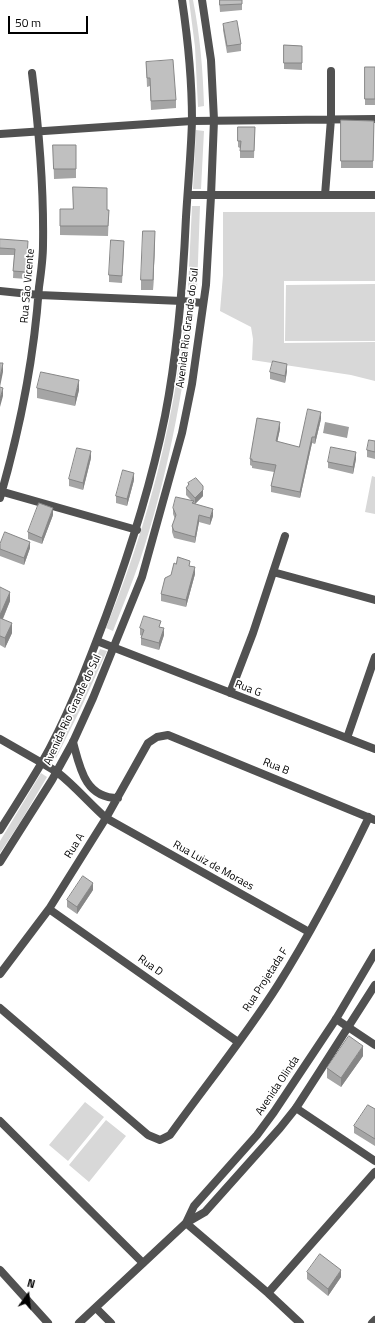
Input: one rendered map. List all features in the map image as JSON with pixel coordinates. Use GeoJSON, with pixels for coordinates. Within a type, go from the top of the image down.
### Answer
{"type":"FeatureCollection","features":[{"type":"Feature","properties":{"kind":"street","name":"Avenida Rio Grande do Sul"},"geometry":{"type":"LineString","coordinates":[[0,830],[42,763],[76,693],[97,641],[136,530],[155,462],[174,367],[182,301],[192,121],[190,66],[182,0]]}},
{"type":"Feature","properties":{"kind":"street","name":"Avenida Rio Grande do Sul"},"geometry":{"type":"LineString","coordinates":[[0,862],[57,772],[73,742],[114,648],[142,577],[182,433],[192,384],[206,285],[211,196],[214,120],[211,60],[202,0]]}},
{"type":"Feature","properties":{"kind":"street"},"geometry":{"type":"LineString","coordinates":[[325,194],[331,119],[331,71]]}},
{"type":"Feature","properties":{"kind":"street","name":"Rua São Vicente"},"geometry":{"type":"LineString","coordinates":[[1,494],[17,434],[32,357],[43,246],[43,209],[39,131],[32,73]]}},
{"type":"Feature","properties":{"kind":"street"},"geometry":{"type":"LineString","coordinates":[[0,134],[214,120],[375,119]]}},
{"type":"Feature","properties":{"kind":"street"},"geometry":{"type":"LineString","coordinates":[[188,196],[325,194],[375,195]]}},
{"type":"Feature","properties":{"kind":"street"},"geometry":{"type":"LineString","coordinates":[[0,290],[39,295],[203,303]]}},
{"type":"Feature","properties":{"kind":"street"},"geometry":{"type":"LineString","coordinates":[[1,494],[136,530]]}},
{"type":"Feature","properties":{"kind":"street"},"geometry":{"type":"LineString","coordinates":[[230,693],[253,633],[285,536]]}},
{"type":"Feature","properties":{"kind":"street"},"geometry":{"type":"LineString","coordinates":[[273,572],[375,600]]}},
{"type":"Feature","properties":{"kind":"street","name":"Avenida Rio Grande do Sul"},"geometry":{"type":"LineString","coordinates":[[97,641],[114,648]]}},
{"type":"Feature","properties":{"kind":"street","name":"Rua G"},"geometry":{"type":"LineString","coordinates":[[114,648],[375,749]]}},
{"type":"Feature","properties":{"kind":"street"},"geometry":{"type":"LineString","coordinates":[[347,738],[375,657]]}},
{"type":"Feature","properties":{"kind":"street","name":"Rua A"},"geometry":{"type":"LineString","coordinates":[[0,974],[49,909],[118,798],[148,743],[157,737],[168,735]]}},
{"type":"Feature","properties":{"kind":"street","name":"Rua B"},"geometry":{"type":"LineString","coordinates":[[168,735],[372,819]]}},
{"type":"Feature","properties":{"kind":"street","name":"Rua Luiz de Moraes"},"geometry":{"type":"LineString","coordinates":[[0,739],[57,772],[70,782],[106,818],[309,932]]}},
{"type":"Feature","properties":{"kind":"street"},"geometry":{"type":"LineString","coordinates":[[73,742],[84,778],[97,793],[107,798],[118,798]]}},
{"type":"Feature","properties":{"kind":"street"},"geometry":{"type":"LineString","coordinates":[[70,782],[75,778],[80,769]]}},
{"type":"Feature","properties":{"kind":"street","name":"Rua Projetada F"},"geometry":{"type":"LineString","coordinates":[[0,1008],[148,1135],[160,1140],[170,1135],[278,985],[339,880],[372,819]]}},
{"type":"Feature","properties":{"kind":"street","name":"Rua D"},"geometry":{"type":"LineString","coordinates":[[49,909],[238,1042]]}},
{"type":"Feature","properties":{"kind":"street","name":"Avenida Olinda"},"geometry":{"type":"LineString","coordinates":[[186,1222],[194,1206],[257,1135],[284,1098],[336,1019],[375,953]]}},
{"type":"Feature","properties":{"kind":"street","name":"Avenida Olinda"},"geometry":{"type":"LineString","coordinates":[[79,1323],[186,1222],[204,1212],[261,1150],[296,1108],[375,984]]}},
{"type":"Feature","properties":{"kind":"street"},"geometry":{"type":"LineString","coordinates":[[336,1019],[375,1045]]}},
{"type":"Feature","properties":{"kind":"street"},"geometry":{"type":"LineString","coordinates":[[284,1098],[296,1108],[375,1162]]}},
{"type":"Feature","properties":{"kind":"street"},"geometry":{"type":"LineString","coordinates":[[0,1121],[143,1263]]}},
{"type":"Feature","properties":{"kind":"street"},"geometry":{"type":"LineString","coordinates":[[268,1293],[375,1172]]}},
{"type":"Feature","properties":{"kind":"street"},"geometry":{"type":"LineString","coordinates":[[186,1222],[268,1293],[300,1323]]}},
{"type":"Feature","properties":{"kind":"street"},"geometry":{"type":"LineString","coordinates":[[0,1270],[48,1323]]}},
{"type":"Feature","properties":{"kind":"street"},"geometry":{"type":"LineString","coordinates":[[96,1308],[111,1323]]}},
{"type":"Feature","properties":{"kind":"street"},"geometry":{"type":"LineString","coordinates":[[372,1323],[375,1320]]}},
{"type":"Feature","properties":{"kind":"shaded area"},"geometry":{"type":"Polygon","coordinates":[[[189,0],[193,0],[198,26],[202,66],[204,106],[198,107],[195,47],[189,0]]]}},
{"type":"Feature","properties":{"kind":"shaded area"},"geometry":{"type":"Polygon","coordinates":[[[196,130],[204,131],[201,189],[193,189],[196,130]]]}},
{"type":"Feature","properties":{"kind":"shaded area"},"geometry":{"type":"Polygon","coordinates":[[[192,206],[200,206],[197,289],[188,289],[192,206]]]}},
{"type":"Feature","properties":{"kind":"shaded area"},"geometry":{"type":"Polygon","coordinates":[[[223,212],[375,212],[375,281],[284,281],[284,343],[375,342],[375,381],[351,375],[252,360],[253,339],[251,327],[220,311],[223,275],[223,212]]]}},
{"type":"Feature","properties":{"kind":"shaded area"},"geometry":{"type":"Polygon","coordinates":[[[375,284],[375,341],[285,341],[286,285],[375,284]]]}},
{"type":"Feature","properties":{"kind":"shaded area"},"geometry":{"type":"Polygon","coordinates":[[[186,313],[193,313],[179,407],[166,469],[150,530],[113,631],[106,628],[134,552],[150,500],[163,448],[179,367],[186,313]]]}},
{"type":"Feature","properties":{"kind":"shaded area"},"geometry":{"type":"Polygon","coordinates":[[[325,422],[349,427],[347,438],[323,433],[325,422]]]}},
{"type":"Feature","properties":{"kind":"shaded area"},"geometry":{"type":"Polygon","coordinates":[[[372,476],[375,477],[375,514],[365,512],[372,476]]]}},
{"type":"Feature","properties":{"kind":"shaded area"},"geometry":{"type":"Polygon","coordinates":[[[100,649],[107,651],[56,758],[50,755],[75,707],[100,649]]]}},
{"type":"Feature","properties":{"kind":"shaded area"},"geometry":{"type":"Polygon","coordinates":[[[41,773],[47,777],[0,853],[0,841],[41,773]]]}},
{"type":"Feature","properties":{"kind":"shaded area"},"geometry":{"type":"Polygon","coordinates":[[[85,1102],[104,1117],[68,1161],[49,1145],[85,1102]]]}},
{"type":"Feature","properties":{"kind":"shaded area"},"geometry":{"type":"Polygon","coordinates":[[[106,1120],[126,1136],[89,1182],[69,1165],[106,1120]]]}},
{"type":"Feature","properties":{"kind":"building"},"geometry":{"type":"Polygon","coordinates":[[[220,0],[242,0],[242,4],[220,5],[220,0]]]}},
{"type":"Feature","properties":{"kind":"building"},"geometry":{"type":"Polygon","coordinates":[[[237,21],[241,44],[227,46],[223,24],[237,21]]]}},
{"type":"Feature","properties":{"kind":"building"},"geometry":{"type":"Polygon","coordinates":[[[284,45],[302,46],[302,63],[284,63],[284,45]]]}},
{"type":"Feature","properties":{"kind":"building"},"geometry":{"type":"Polygon","coordinates":[[[173,60],[176,100],[151,101],[150,78],[147,78],[146,62],[173,60]]]}},
{"type":"Feature","properties":{"kind":"building"},"geometry":{"type":"Polygon","coordinates":[[[365,67],[375,67],[375,99],[365,99],[365,67]]]}},
{"type":"Feature","properties":{"kind":"building"},"geometry":{"type":"Polygon","coordinates":[[[341,120],[374,121],[373,161],[341,161],[341,120]]]}},
{"type":"Feature","properties":{"kind":"building"},"geometry":{"type":"Polygon","coordinates":[[[238,127],[255,127],[254,151],[240,151],[241,141],[238,141],[238,127]]]}},
{"type":"Feature","properties":{"kind":"building"},"geometry":{"type":"Polygon","coordinates":[[[53,145],[76,145],[76,169],[54,169],[53,145]]]}},
{"type":"Feature","properties":{"kind":"building"},"geometry":{"type":"Polygon","coordinates":[[[73,187],[107,188],[107,210],[109,210],[108,226],[60,226],[60,209],[73,209],[73,187]]]}},
{"type":"Feature","properties":{"kind":"building"},"geometry":{"type":"Polygon","coordinates":[[[143,231],[155,231],[153,280],[141,280],[143,231]]]}},
{"type":"Feature","properties":{"kind":"building"},"geometry":{"type":"Polygon","coordinates":[[[0,239],[28,241],[26,272],[13,271],[15,249],[0,248],[0,239]]]}},
{"type":"Feature","properties":{"kind":"building"},"geometry":{"type":"Polygon","coordinates":[[[111,240],[124,241],[122,276],[109,275],[111,240]]]}},
{"type":"Feature","properties":{"kind":"building"},"geometry":{"type":"Polygon","coordinates":[[[273,361],[287,364],[285,376],[270,372],[273,361]]]}},
{"type":"Feature","properties":{"kind":"building"},"geometry":{"type":"Polygon","coordinates":[[[0,363],[3,363],[0,378],[0,363]]]}},
{"type":"Feature","properties":{"kind":"building"},"geometry":{"type":"Polygon","coordinates":[[[41,372],[79,380],[75,397],[37,388],[41,372]]]}},
{"type":"Feature","properties":{"kind":"building"},"geometry":{"type":"Polygon","coordinates":[[[0,387],[3,388],[0,399],[0,387]]]}},
{"type":"Feature","properties":{"kind":"building"},"geometry":{"type":"Polygon","coordinates":[[[308,409],[321,412],[315,437],[312,437],[300,492],[271,486],[276,465],[252,461],[252,459],[250,459],[257,418],[280,422],[276,441],[299,447],[308,409]]]}},
{"type":"Feature","properties":{"kind":"building"},"geometry":{"type":"Polygon","coordinates":[[[369,440],[375,441],[375,452],[367,450],[369,440]]]}},
{"type":"Feature","properties":{"kind":"building"},"geometry":{"type":"Polygon","coordinates":[[[331,447],[356,452],[353,467],[328,462],[331,447]]]}},
{"type":"Feature","properties":{"kind":"building"},"geometry":{"type":"Polygon","coordinates":[[[77,448],[91,451],[83,483],[69,479],[77,448]]]}},
{"type":"Feature","properties":{"kind":"building"},"geometry":{"type":"Polygon","coordinates":[[[123,470],[134,473],[127,499],[116,496],[123,470]]]}},
{"type":"Feature","properties":{"kind":"building"},"geometry":{"type":"Polygon","coordinates":[[[196,478],[203,486],[203,490],[195,498],[186,488],[189,484],[188,483],[196,478]]]}},
{"type":"Feature","properties":{"kind":"building"},"geometry":{"type":"Polygon","coordinates":[[[176,497],[194,501],[192,503],[213,509],[210,518],[199,515],[195,537],[174,531],[172,526],[176,515],[173,508],[176,497]]]}},
{"type":"Feature","properties":{"kind":"building"},"geometry":{"type":"Polygon","coordinates":[[[39,503],[53,508],[42,538],[28,532],[39,503]]]}},
{"type":"Feature","properties":{"kind":"building"},"geometry":{"type":"Polygon","coordinates":[[[5,532],[30,542],[24,558],[0,549],[0,544],[5,532]]]}},
{"type":"Feature","properties":{"kind":"building"},"geometry":{"type":"Polygon","coordinates":[[[178,557],[190,561],[189,566],[195,567],[186,600],[161,594],[165,578],[171,575],[174,563],[176,564],[178,557]]]}},
{"type":"Feature","properties":{"kind":"building"},"geometry":{"type":"Polygon","coordinates":[[[0,587],[10,592],[0,615],[0,587]]]}},
{"type":"Feature","properties":{"kind":"building"},"geometry":{"type":"Polygon","coordinates":[[[144,616],[161,621],[159,627],[164,628],[159,643],[141,638],[144,630],[140,628],[144,616]]]}},
{"type":"Feature","properties":{"kind":"building"},"geometry":{"type":"Polygon","coordinates":[[[0,618],[12,623],[5,638],[0,636],[0,618]]]}},
{"type":"Feature","properties":{"kind":"building"},"geometry":{"type":"Polygon","coordinates":[[[83,876],[93,883],[77,907],[67,900],[83,876]]]}},
{"type":"Feature","properties":{"kind":"building"},"geometry":{"type":"Polygon","coordinates":[[[349,1036],[363,1046],[341,1078],[327,1068],[349,1036]]]}},
{"type":"Feature","properties":{"kind":"building"},"geometry":{"type":"Polygon","coordinates":[[[368,1105],[375,1109],[375,1139],[354,1126],[368,1105]]]}},
{"type":"Feature","properties":{"kind":"building"},"geometry":{"type":"Polygon","coordinates":[[[320,1254],[341,1270],[328,1289],[307,1272],[320,1254]]]}}]}
